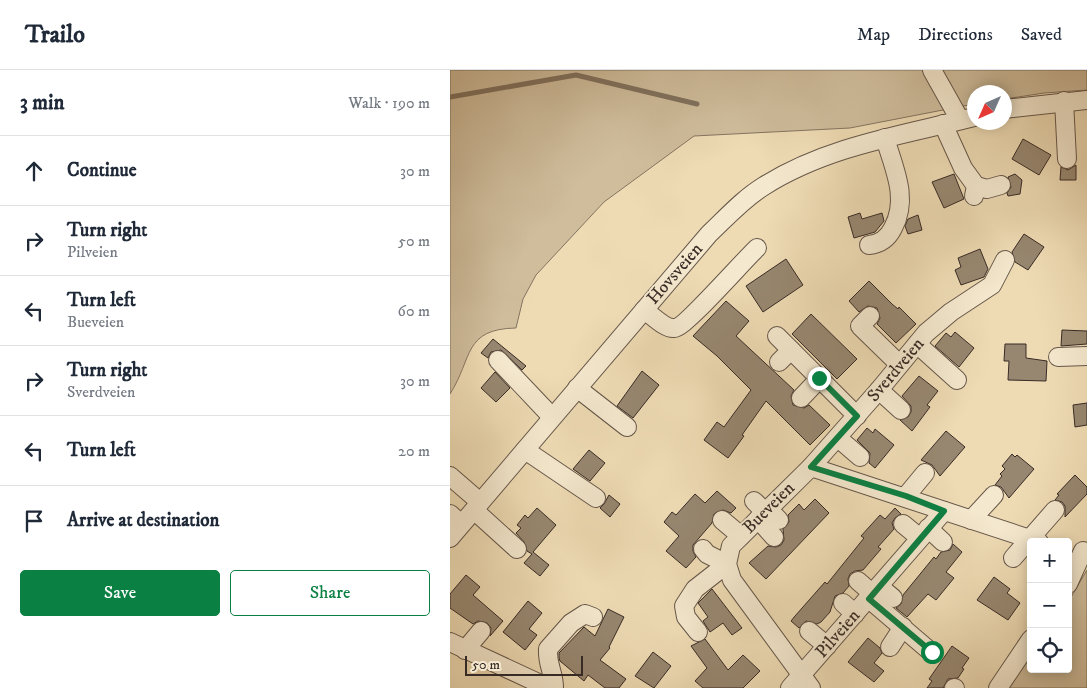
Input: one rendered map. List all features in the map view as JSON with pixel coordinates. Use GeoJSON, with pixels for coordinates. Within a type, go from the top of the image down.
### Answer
{"type":"FeatureCollection","features":[{"type":"Feature","properties":{"kind":"street"},"geometry":{"type":"LineString","coordinates":[[932,70],[967,119]]}},
{"type":"Feature","properties":{"kind":"street"},"geometry":{"type":"LineString","coordinates":[[1012,108],[1087,100]]}},
{"type":"Feature","properties":{"kind":"street"},"geometry":{"type":"LineString","coordinates":[[1064,101],[1067,159]]}},
{"type":"Feature","properties":{"kind":"street","name":"Hovsveien"},"geometry":{"type":"LineString","coordinates":[[450,538],[456,519],[477,506],[709,234],[740,204],[763,187],[809,163],[885,138],[967,119]]}},
{"type":"Feature","properties":{"kind":"street"},"geometry":{"type":"LineString","coordinates":[[943,124],[975,191],[1001,185]]}},
{"type":"Feature","properties":{"kind":"street"},"geometry":{"type":"LineString","coordinates":[[869,245],[878,244],[889,235],[901,212],[898,184],[885,138]]}},
{"type":"Feature","properties":{"kind":"street"},"geometry":{"type":"LineString","coordinates":[[644,310],[670,328],[676,328],[692,316],[739,264],[757,248]]}},
{"type":"Feature","properties":{"kind":"street","name":"Sverdveien"},"geometry":{"type":"LineString","coordinates":[[811,467],[857,416],[916,344],[964,297],[992,285],[1005,260]]}},
{"type":"Feature","properties":{"kind":"street"},"geometry":{"type":"LineString","coordinates":[[872,323],[899,364]]}},
{"type":"Feature","properties":{"kind":"street"},"geometry":{"type":"LineString","coordinates":[[777,336],[785,356],[824,383],[857,416]]}},
{"type":"Feature","properties":{"kind":"street"},"geometry":{"type":"LineString","coordinates":[[916,344],[957,380]]}},
{"type":"Feature","properties":{"kind":"street"},"geometry":{"type":"LineString","coordinates":[[1058,356],[1087,356]]}},
{"type":"Feature","properties":{"kind":"street"},"geometry":{"type":"LineString","coordinates":[[498,360],[552,417]]}},
{"type":"Feature","properties":{"kind":"street"},"geometry":{"type":"LineString","coordinates":[[806,401],[824,383]]}},
{"type":"Feature","properties":{"kind":"street"},"geometry":{"type":"LineString","coordinates":[[577,388],[627,428]]}},
{"type":"Feature","properties":{"kind":"street"},"geometry":{"type":"LineString","coordinates":[[879,390],[901,410]]}},
{"type":"Feature","properties":{"kind":"street"},"geometry":{"type":"LineString","coordinates":[[838,438],[860,456]]}},
{"type":"Feature","properties":{"kind":"street"},"geometry":{"type":"LineString","coordinates":[[525,450],[596,498]]}},
{"type":"Feature","properties":{"kind":"street"},"geometry":{"type":"LineString","coordinates":[[811,467],[906,496],[944,511],[1028,538]]}},
{"type":"Feature","properties":{"kind":"street","name":"Bueveien"},"geometry":{"type":"LineString","coordinates":[[727,564],[732,546],[741,536],[766,516],[790,487],[811,467]]}},
{"type":"Feature","properties":{"kind":"street"},"geometry":{"type":"LineString","coordinates":[[790,468],[790,487]]}},
{"type":"Feature","properties":{"kind":"street"},"geometry":{"type":"LineString","coordinates":[[906,496],[925,473]]}},
{"type":"Feature","properties":{"kind":"street"},"geometry":{"type":"LineString","coordinates":[[450,476],[517,549]]}},
{"type":"Feature","properties":{"kind":"street"},"geometry":{"type":"LineString","coordinates":[[971,520],[994,495]]}},
{"type":"Feature","properties":{"kind":"street"},"geometry":{"type":"LineString","coordinates":[[1035,538],[1055,510]]}},
{"type":"Feature","properties":{"kind":"street","name":"Pilveien"},"geometry":{"type":"LineString","coordinates":[[801,684],[849,609],[879,594],[924,533],[944,511]]}},
{"type":"Feature","properties":{"kind":"street"},"geometry":{"type":"LineString","coordinates":[[722,520],[741,536]]}},
{"type":"Feature","properties":{"kind":"street"},"geometry":{"type":"LineString","coordinates":[[903,524],[943,542]]}},
{"type":"Feature","properties":{"kind":"street"},"geometry":{"type":"LineString","coordinates":[[1013,558],[1027,546]]}},
{"type":"Feature","properties":{"kind":"street"},"geometry":{"type":"LineString","coordinates":[[703,550],[720,562],[727,564]]}},
{"type":"Feature","properties":{"kind":"street"},"geometry":{"type":"LineString","coordinates":[[1068,583],[1080,550]]}},
{"type":"Feature","properties":{"kind":"street"},"geometry":{"type":"LineString","coordinates":[[727,564],[732,580],[751,615],[801,684]]}},
{"type":"Feature","properties":{"kind":"street"},"geometry":{"type":"LineString","coordinates":[[698,632],[686,617],[684,606],[695,589],[727,564]]}},
{"type":"Feature","properties":{"kind":"street"},"geometry":{"type":"LineString","coordinates":[[858,581],[879,594],[903,627],[932,652]]}},
{"type":"Feature","properties":{"kind":"street"},"geometry":{"type":"LineString","coordinates":[[554,688],[554,673],[547,662],[548,649],[571,623],[586,614],[593,617]]}},
{"type":"Feature","properties":{"kind":"street"},"geometry":{"type":"LineString","coordinates":[[890,647],[903,627]]}},
{"type":"Feature","properties":{"kind":"street"},"geometry":{"type":"LineString","coordinates":[[481,631],[457,646],[522,683],[548,688]]}},
{"type":"Feature","properties":{"kind":"street"},"geometry":{"type":"LineString","coordinates":[[809,631],[827,646]]}},
{"type":"Feature","properties":{"kind":"street"},"geometry":{"type":"LineString","coordinates":[[998,688],[1027,645]]}},
{"type":"Feature","properties":{"kind":"shaded area"},"geometry":{"type":"Polygon","coordinates":[[[450,70],[1087,70],[1087,90],[1044,93],[1012,98],[1012,85],[967,85],[967,105],[850,128],[694,136],[604,202],[536,275],[523,299],[516,328],[499,330],[487,334],[478,340],[472,348],[450,394],[450,70]]]}},
{"type":"Feature","properties":{"kind":"shaded area"},"geometry":{"type":"Polygon","coordinates":[[[1087,570],[1087,688],[1006,688],[1027,659],[1027,673],[1072,673],[1072,595],[1087,570]]]}},
{"type":"Feature","properties":{"kind":"building"},"geometry":{"type":"Polygon","coordinates":[[[1023,139],[1051,155],[1039,175],[1012,159],[1023,139]]]}},
{"type":"Feature","properties":{"kind":"building"},"geometry":{"type":"Polygon","coordinates":[[[1076,165],[1076,180],[1060,180],[1061,167],[1068,170],[1076,165]]]}},
{"type":"Feature","properties":{"kind":"building"},"geometry":{"type":"Polygon","coordinates":[[[954,174],[964,199],[944,208],[932,182],[954,174]]]}},
{"type":"Feature","properties":{"kind":"building"},"geometry":{"type":"Polygon","coordinates":[[[1015,174],[1022,180],[1020,194],[1008,196],[1007,193],[1011,187],[1008,177],[1015,174]]]}},
{"type":"Feature","properties":{"kind":"building"},"geometry":{"type":"Polygon","coordinates":[[[860,213],[862,219],[882,213],[884,221],[875,232],[854,238],[848,217],[860,213]]]}},
{"type":"Feature","properties":{"kind":"building"},"geometry":{"type":"Polygon","coordinates":[[[918,215],[922,230],[908,234],[905,226],[908,219],[918,215]]]}},
{"type":"Feature","properties":{"kind":"building"},"geometry":{"type":"Polygon","coordinates":[[[1024,234],[1044,247],[1028,270],[1015,262],[1012,252],[1024,234]]]}},
{"type":"Feature","properties":{"kind":"building"},"geometry":{"type":"Polygon","coordinates":[[[980,249],[988,269],[984,277],[961,285],[955,270],[961,267],[958,258],[980,249]]]}},
{"type":"Feature","properties":{"kind":"building"},"geometry":{"type":"Polygon","coordinates":[[[786,259],[803,285],[763,312],[746,286],[786,259]]]}},
{"type":"Feature","properties":{"kind":"building"},"geometry":{"type":"Polygon","coordinates":[[[869,281],[916,324],[896,343],[877,324],[880,318],[877,308],[868,306],[859,312],[849,301],[869,281]]]}},
{"type":"Feature","properties":{"kind":"building"},"geometry":{"type":"Polygon","coordinates":[[[726,301],[749,321],[736,336],[794,390],[791,396],[793,405],[804,408],[809,405],[830,425],[810,445],[766,401],[728,458],[704,440],[717,422],[724,427],[751,390],[717,356],[693,336],[726,301]]]}},
{"type":"Feature","properties":{"kind":"building"},"geometry":{"type":"Polygon","coordinates":[[[811,314],[857,359],[837,379],[792,334],[811,314]]]}},
{"type":"Feature","properties":{"kind":"building"},"geometry":{"type":"Polygon","coordinates":[[[1062,330],[1087,331],[1087,344],[1061,346],[1062,330]]]}},
{"type":"Feature","properties":{"kind":"building"},"geometry":{"type":"Polygon","coordinates":[[[955,332],[974,348],[959,367],[935,346],[946,333],[951,337],[955,332]]]}},
{"type":"Feature","properties":{"kind":"building"},"geometry":{"type":"Polygon","coordinates":[[[493,339],[526,366],[522,370],[501,350],[491,352],[488,358],[481,353],[493,339]]]}},
{"type":"Feature","properties":{"kind":"building"},"geometry":{"type":"Polygon","coordinates":[[[1005,344],[1026,344],[1026,358],[1047,361],[1046,381],[1008,380],[1009,361],[1004,361],[1005,344]]]}},
{"type":"Feature","properties":{"kind":"building"},"geometry":{"type":"Polygon","coordinates":[[[642,371],[659,385],[633,418],[617,406],[642,371]]]}},
{"type":"Feature","properties":{"kind":"building"},"geometry":{"type":"Polygon","coordinates":[[[495,372],[510,388],[496,402],[481,388],[495,372]]]}},
{"type":"Feature","properties":{"kind":"building"},"geometry":{"type":"Polygon","coordinates":[[[919,376],[938,391],[927,405],[930,407],[912,431],[900,420],[908,417],[911,412],[911,406],[902,396],[919,376]]]}},
{"type":"Feature","properties":{"kind":"building"},"geometry":{"type":"Polygon","coordinates":[[[1087,403],[1087,425],[1075,427],[1073,405],[1087,403]]]}},
{"type":"Feature","properties":{"kind":"building"},"geometry":{"type":"Polygon","coordinates":[[[867,428],[873,433],[875,429],[894,445],[875,468],[869,463],[870,453],[857,440],[867,428]]]}},
{"type":"Feature","properties":{"kind":"building"},"geometry":{"type":"Polygon","coordinates":[[[946,431],[965,447],[940,476],[932,465],[921,460],[946,431]]]}},
{"type":"Feature","properties":{"kind":"building"},"geometry":{"type":"Polygon","coordinates":[[[589,450],[605,463],[590,481],[573,469],[589,450]]]}},
{"type":"Feature","properties":{"kind":"building"},"geometry":{"type":"Polygon","coordinates":[[[1012,454],[1015,457],[1017,455],[1034,469],[1009,498],[1001,487],[995,485],[1002,476],[1000,474],[1005,469],[1002,466],[1012,454]]]}},
{"type":"Feature","properties":{"kind":"building"},"geometry":{"type":"Polygon","coordinates":[[[1075,475],[1087,487],[1087,494],[1065,517],[1065,506],[1062,502],[1055,500],[1059,495],[1057,494],[1075,475]]]}},
{"type":"Feature","properties":{"kind":"building"},"geometry":{"type":"Polygon","coordinates":[[[717,491],[736,508],[731,513],[723,510],[714,514],[712,523],[693,545],[696,557],[686,568],[666,551],[679,536],[664,522],[672,512],[676,515],[695,494],[705,503],[717,491]]]}},
{"type":"Feature","properties":{"kind":"building"},"geometry":{"type":"Polygon","coordinates":[[[609,495],[620,504],[610,517],[600,508],[609,495]]]}},
{"type":"Feature","properties":{"kind":"building"},"geometry":{"type":"Polygon","coordinates":[[[815,499],[829,513],[766,579],[749,563],[768,546],[776,547],[781,545],[784,540],[783,529],[789,522],[788,515],[799,504],[804,510],[815,499]]]}},
{"type":"Feature","properties":{"kind":"building"},"geometry":{"type":"Polygon","coordinates":[[[537,508],[556,525],[533,552],[549,565],[540,576],[524,563],[532,554],[527,551],[524,542],[516,533],[521,528],[517,525],[525,515],[528,518],[537,508]]]}},
{"type":"Feature","properties":{"kind":"building"},"geometry":{"type":"Polygon","coordinates":[[[895,508],[901,514],[892,523],[894,529],[878,547],[881,549],[863,570],[850,574],[848,579],[849,586],[843,593],[835,596],[830,612],[821,622],[817,624],[806,621],[799,628],[791,621],[795,616],[825,582],[827,584],[864,538],[861,536],[880,515],[885,519],[895,508]]]}},
{"type":"Feature","properties":{"kind":"building"},"geometry":{"type":"Polygon","coordinates":[[[953,544],[962,552],[946,572],[954,578],[936,600],[928,594],[907,617],[896,608],[901,604],[903,595],[934,557],[936,559],[941,552],[950,550],[953,544]]]}},
{"type":"Feature","properties":{"kind":"building"},"geometry":{"type":"Polygon","coordinates":[[[466,575],[480,587],[473,595],[503,621],[490,636],[491,628],[487,623],[478,621],[473,624],[450,608],[450,594],[466,575]]]}},
{"type":"Feature","properties":{"kind":"building"},"geometry":{"type":"Polygon","coordinates":[[[994,577],[1010,589],[1007,593],[1020,603],[1008,620],[977,600],[994,577]]]}},
{"type":"Feature","properties":{"kind":"building"},"geometry":{"type":"Polygon","coordinates":[[[712,589],[742,628],[732,635],[723,623],[710,632],[703,621],[708,617],[698,603],[712,589]]]}},
{"type":"Feature","properties":{"kind":"building"},"geometry":{"type":"Polygon","coordinates":[[[528,601],[542,613],[529,629],[537,635],[525,650],[503,632],[528,601]]]}},
{"type":"Feature","properties":{"kind":"building"},"geometry":{"type":"Polygon","coordinates":[[[608,609],[624,617],[610,648],[600,660],[626,679],[619,688],[605,688],[588,675],[584,681],[560,661],[559,658],[559,653],[584,627],[595,636],[608,609]]]}},
{"type":"Feature","properties":{"kind":"building"},"geometry":{"type":"Polygon","coordinates":[[[868,638],[880,648],[882,653],[874,663],[884,671],[874,682],[848,662],[868,638]]]}},
{"type":"Feature","properties":{"kind":"building"},"geometry":{"type":"Polygon","coordinates":[[[705,639],[728,670],[743,655],[760,671],[743,688],[703,688],[695,681],[707,668],[691,646],[705,639]]]}},
{"type":"Feature","properties":{"kind":"building"},"geometry":{"type":"Polygon","coordinates":[[[952,646],[969,658],[962,668],[964,669],[958,678],[948,679],[943,688],[927,688],[932,681],[929,679],[952,646]]]}},
{"type":"Feature","properties":{"kind":"building"},"geometry":{"type":"Polygon","coordinates":[[[653,652],[671,666],[654,688],[635,676],[653,652]]]}},
{"type":"Feature","properties":{"kind":"waterway"},"geometry":{"type":"LineString","coordinates":[[450,97],[576,75],[697,104]]}},
{"type":"Feature","properties":{"kind":"route"},"geometry":{"type":"LineString","coordinates":[[819,378],[857,416],[811,467],[906,496],[944,511],[869,599],[932,652]]}}]}
